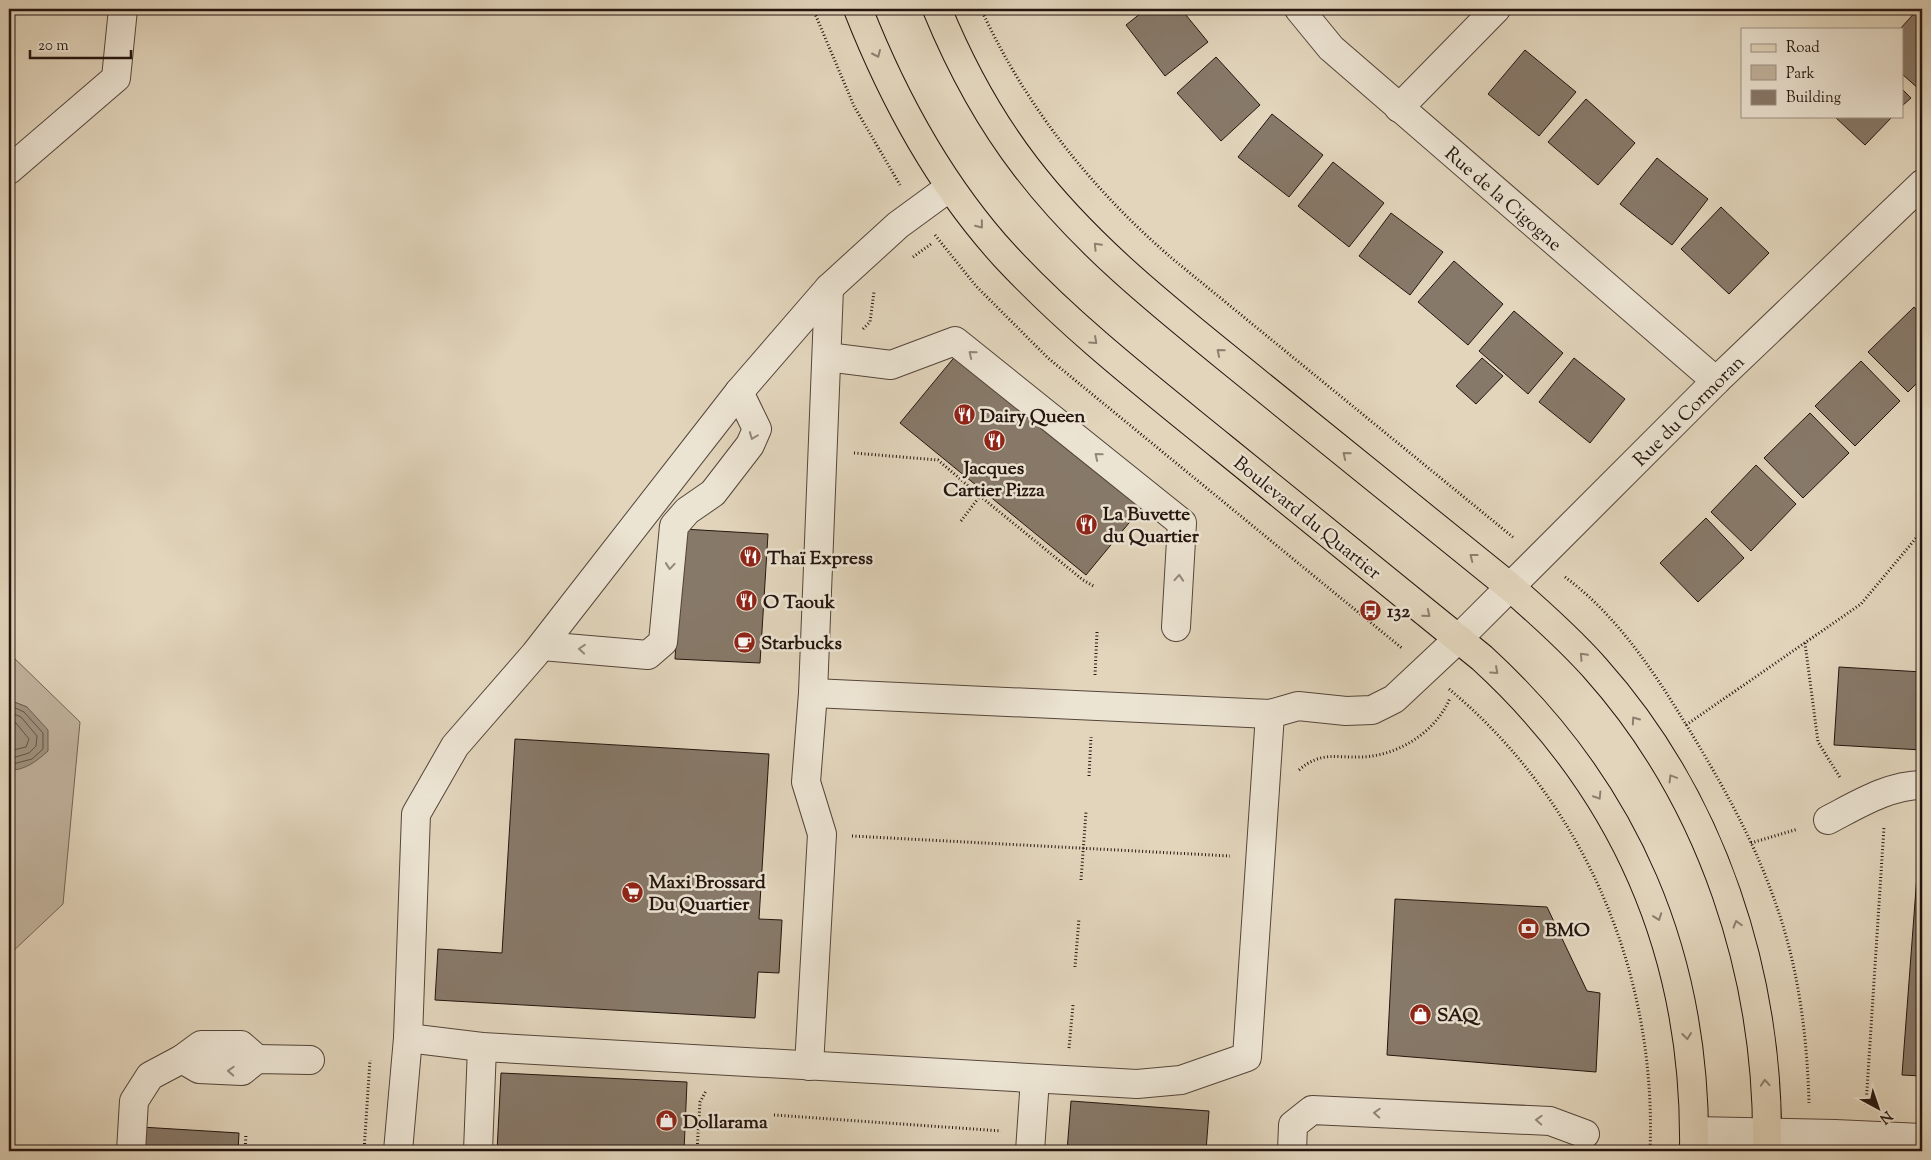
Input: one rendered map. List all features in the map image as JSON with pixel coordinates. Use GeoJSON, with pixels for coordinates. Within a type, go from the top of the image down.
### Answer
{"type":"FeatureCollection","features":[{"type":"Feature","properties":{"kind":"main road","name":"Boulevard du Quartier"},"geometry":{"type":"LineString","coordinates":[[858,9],[900,104],[950,187],[1003,254],[1061,312],[1132,375],[1458,639],[1507,681],[1573,758],[1608,811],[1638,868],[1667,942],[1679,988],[1693,1088],[1694,1141]]}},
{"type":"Feature","properties":{"kind":"main road"},"geometry":{"type":"LineString","coordinates":[[937,9],[962,65],[1003,134],[1047,193],[1102,252],[1231,362],[1510,587],[1555,626],[1615,692],[1674,781],[1705,839],[1729,897],[1747,960],[1764,1063],[1767,1142]]}},
{"type":"Feature","properties":{"kind":"street"},"geometry":{"type":"LineString","coordinates":[[9,170],[116,78],[123,9]]}},
{"type":"Feature","properties":{"kind":"street","name":"Rue de la Cigogne"},"geometry":{"type":"LineString","coordinates":[[1299,9],[1331,48],[1716,381]]}},
{"type":"Feature","properties":{"kind":"street"},"geometry":{"type":"LineString","coordinates":[[1399,108],[1496,9]]}},
{"type":"Feature","properties":{"kind":"street","name":"Rue du Cormoran"},"geometry":{"type":"LineString","coordinates":[[813,693],[1270,714],[1298,706],[1346,712],[1380,708],[1394,699],[1458,639],[1716,381],[1922,184]]}},
{"type":"Feature","properties":{"kind":"street"},"geometry":{"type":"LineString","coordinates":[[398,1151],[408,1038],[416,814],[456,746],[542,646],[739,392],[829,288],[898,225],[950,187]]}},
{"type":"Feature","properties":{"kind":"street"},"geometry":{"type":"LineString","coordinates":[[809,1066],[822,834],[806,782],[813,693],[829,288]]}},
{"type":"Feature","properties":{"kind":"street"},"geometry":{"type":"LineString","coordinates":[[827,357],[891,365],[955,341],[1182,524],[1176,626]]}},
{"type":"Feature","properties":{"kind":"street"},"geometry":{"type":"LineString","coordinates":[[542,646],[648,655],[663,642],[674,526],[687,511],[713,493],[750,445],[757,429],[739,392]]}},
{"type":"Feature","properties":{"kind":"street"},"geometry":{"type":"LineString","coordinates":[[408,1038],[482,1047],[1035,1080],[1137,1084],[1181,1080],[1247,1057],[1270,714]]}},
{"type":"Feature","properties":{"kind":"street"},"geometry":{"type":"LineString","coordinates":[[1828,820],[1887,791],[1912,785],[1922,785]]}},
{"type":"Feature","properties":{"kind":"street"},"geometry":{"type":"LineString","coordinates":[[478,1151],[482,1047]]}},
{"type":"Feature","properties":{"kind":"street"},"geometry":{"type":"LineString","coordinates":[[131,1151],[134,1101],[150,1076],[182,1059],[200,1069],[242,1071],[257,1059],[310,1060]]}},
{"type":"Feature","properties":{"kind":"street"},"geometry":{"type":"LineString","coordinates":[[1030,1151],[1035,1080]]}},
{"type":"Feature","properties":{"kind":"street"},"geometry":{"type":"LineString","coordinates":[[1292,1151],[1293,1125],[1312,1110],[1550,1121],[1585,1134]]}},
{"type":"Feature","properties":{"kind":"street"},"geometry":{"type":"LineString","coordinates":[[1694,1141],[1767,1142],[1864,1135],[1922,1138]]}},
{"type":"Feature","properties":{"kind":"path"},"geometry":{"type":"LineString","coordinates":[[813,9],[854,106],[900,184]]}},
{"type":"Feature","properties":{"kind":"path"},"geometry":{"type":"LineString","coordinates":[[981,9],[1007,61],[1035,107],[1089,178],[1129,220],[1174,260],[1509,534]]}},
{"type":"Feature","properties":{"kind":"path"},"geometry":{"type":"LineString","coordinates":[[936,237],[976,286],[1048,358],[1398,645]]}},
{"type":"Feature","properties":{"kind":"path"},"geometry":{"type":"LineString","coordinates":[[909,259],[931,244]]}},
{"type":"Feature","properties":{"kind":"path"},"geometry":{"type":"LineString","coordinates":[[857,333],[870,322],[875,288]]}},
{"type":"Feature","properties":{"kind":"path"},"geometry":{"type":"LineString","coordinates":[[851,452],[938,460],[1082,580],[1095,587]]}},
{"type":"Feature","properties":{"kind":"path"},"geometry":{"type":"LineString","coordinates":[[960,521],[980,496]]}},
{"type":"Feature","properties":{"kind":"path"},"geometry":{"type":"LineString","coordinates":[[1686,725],[1860,604],[1922,531]]}},
{"type":"Feature","properties":{"kind":"path"},"geometry":{"type":"LineString","coordinates":[[1570,581],[1585,594]]}},
{"type":"Feature","properties":{"kind":"path"},"geometry":{"type":"LineString","coordinates":[[1095,677],[1097,632]]}},
{"type":"Feature","properties":{"kind":"path"},"geometry":{"type":"LineString","coordinates":[[1805,643],[1818,742],[1857,805]]}},
{"type":"Feature","properties":{"kind":"path"},"geometry":{"type":"LineString","coordinates":[[1458,695],[1507,743],[1549,795],[1581,848],[1606,902],[1622,946],[1640,1011],[1649,1072],[1650,1151]]}},
{"type":"Feature","properties":{"kind":"path"},"geometry":{"type":"LineString","coordinates":[[1298,778],[1299,770],[1320,756],[1379,755],[1402,747],[1422,735],[1443,715],[1450,698]]}},
{"type":"Feature","properties":{"kind":"path"},"geometry":{"type":"LineString","coordinates":[[1088,776],[1091,730]]}},
{"type":"Feature","properties":{"kind":"path"},"geometry":{"type":"LineString","coordinates":[[1864,1135],[1887,791]]}},
{"type":"Feature","properties":{"kind":"path"},"geometry":{"type":"LineString","coordinates":[[1081,880],[1086,812]]}},
{"type":"Feature","properties":{"kind":"path"},"geometry":{"type":"LineString","coordinates":[[1751,843],[1828,820]]}},
{"type":"Feature","properties":{"kind":"path"},"geometry":{"type":"LineString","coordinates":[[847,836],[1234,856]]}},
{"type":"Feature","properties":{"kind":"path"},"geometry":{"type":"LineString","coordinates":[[1075,967],[1079,919]]}},
{"type":"Feature","properties":{"kind":"path"},"geometry":{"type":"LineString","coordinates":[[1068,1056],[1073,1005]]}},
{"type":"Feature","properties":{"kind":"path"},"geometry":{"type":"LineString","coordinates":[[364,1151],[370,1060]]}},
{"type":"Feature","properties":{"kind":"path"},"geometry":{"type":"LineString","coordinates":[[697,1151],[700,1102],[711,1084]]}},
{"type":"Feature","properties":{"kind":"path"},"geometry":{"type":"LineString","coordinates":[[774,1115],[1007,1132]]}},
{"type":"Feature","properties":{"kind":"path"},"geometry":{"type":"LineString","coordinates":[[245,1151],[246,1134]]}},
{"type":"Feature","properties":{"kind":"green space"},"geometry":{"type":"Polygon","coordinates":[[[9,653],[80,722],[63,904],[9,955],[9,770],[14,770],[27,707],[9,700],[9,653]]]}},
{"type":"Feature","properties":{"kind":"water"},"geometry":{"type":"Polygon","coordinates":[[[9,700],[27,707],[48,730],[48,751],[30,765],[15,770],[9,770],[9,700]]]}},
{"type":"Feature","properties":{"kind":"building"},"geometry":{"type":"Polygon","coordinates":[[[1146,9],[1181,9],[1208,42],[1165,76],[1126,25],[1146,9]]]}},
{"type":"Feature","properties":{"kind":"building"},"geometry":{"type":"Polygon","coordinates":[[[1918,9],[1922,9],[1922,88],[1920,90],[1904,76],[1904,28],[1901,28],[1918,9]]]}},
{"type":"Feature","properties":{"kind":"building"},"geometry":{"type":"Polygon","coordinates":[[[1525,50],[1576,92],[1539,136],[1488,94],[1525,50]]]}},
{"type":"Feature","properties":{"kind":"building"},"geometry":{"type":"Polygon","coordinates":[[[1216,57],[1260,105],[1221,141],[1177,93],[1216,57]]]}},
{"type":"Feature","properties":{"kind":"building"},"geometry":{"type":"Polygon","coordinates":[[[1904,91],[1911,98],[1904,104],[1904,91]]]}},
{"type":"Feature","properties":{"kind":"building"},"geometry":{"type":"Polygon","coordinates":[[[1586,99],[1635,143],[1598,185],[1548,142],[1586,99]]]}},
{"type":"Feature","properties":{"kind":"building"},"geometry":{"type":"Polygon","coordinates":[[[1272,114],[1323,155],[1289,197],[1238,157],[1272,114]]]}},
{"type":"Feature","properties":{"kind":"building"},"geometry":{"type":"Polygon","coordinates":[[[1836,118],[1891,118],[1865,145],[1836,118]]]}},
{"type":"Feature","properties":{"kind":"building"},"geometry":{"type":"Polygon","coordinates":[[[1657,158],[1708,199],[1672,245],[1620,204],[1657,158]]]}},
{"type":"Feature","properties":{"kind":"building"},"geometry":{"type":"Polygon","coordinates":[[[1333,162],[1384,203],[1349,247],[1298,206],[1333,162]]]}},
{"type":"Feature","properties":{"kind":"building"},"geometry":{"type":"Polygon","coordinates":[[[1721,207],[1769,253],[1729,294],[1681,249],[1721,207]]]}},
{"type":"Feature","properties":{"kind":"building"},"geometry":{"type":"Polygon","coordinates":[[[1391,213],[1443,252],[1410,295],[1359,256],[1391,213]]]}},
{"type":"Feature","properties":{"kind":"building"},"geometry":{"type":"Polygon","coordinates":[[[1454,261],[1503,304],[1468,345],[1418,302],[1454,261]]]}},
{"type":"Feature","properties":{"kind":"building"},"geometry":{"type":"Polygon","coordinates":[[[1914,307],[1922,316],[1922,378],[1908,392],[1868,352],[1914,307]]]}},
{"type":"Feature","properties":{"kind":"building"},"geometry":{"type":"Polygon","coordinates":[[[1514,311],[1563,353],[1528,394],[1479,351],[1514,311]]]}},
{"type":"Feature","properties":{"kind":"building"},"geometry":{"type":"Polygon","coordinates":[[[957,354],[1143,506],[1086,575],[900,423],[957,354]]]}},
{"type":"Feature","properties":{"kind":"building"},"geometry":{"type":"Polygon","coordinates":[[[1482,358],[1503,376],[1476,404],[1456,386],[1482,358]]]}},
{"type":"Feature","properties":{"kind":"building"},"geometry":{"type":"Polygon","coordinates":[[[1574,358],[1625,399],[1590,443],[1539,402],[1574,358]]]}},
{"type":"Feature","properties":{"kind":"building"},"geometry":{"type":"Polygon","coordinates":[[[1861,361],[1900,401],[1855,446],[1815,406],[1861,361]]]}},
{"type":"Feature","properties":{"kind":"building"},"geometry":{"type":"Polygon","coordinates":[[[1810,413],[1849,453],[1803,498],[1764,458],[1810,413]]]}},
{"type":"Feature","properties":{"kind":"building"},"geometry":{"type":"Polygon","coordinates":[[[1756,465],[1796,504],[1751,551],[1711,512],[1756,465]]]}},
{"type":"Feature","properties":{"kind":"building"},"geometry":{"type":"Polygon","coordinates":[[[1706,518],[1744,558],[1698,602],[1660,563],[1706,518]]]}},
{"type":"Feature","properties":{"kind":"building"},"geometry":{"type":"Polygon","coordinates":[[[683,529],[768,534],[760,663],[675,659],[683,529]]]}},
{"type":"Feature","properties":{"kind":"building"},"geometry":{"type":"Polygon","coordinates":[[[1839,667],[1922,672],[1922,750],[1834,745],[1839,667]]]}},
{"type":"Feature","properties":{"kind":"building","name":"Maxi Brossard Du Quartier"},"geometry":{"type":"Polygon","coordinates":[[[515,739],[769,754],[759,919],[782,920],[779,973],[758,972],[755,1018],[435,1000],[438,949],[502,953],[515,739]]]}},
{"type":"Feature","properties":{"kind":"building"},"geometry":{"type":"Polygon","coordinates":[[[1918,862],[1922,862],[1922,1076],[1902,1075],[1918,862]]]}},
{"type":"Feature","properties":{"kind":"building"},"geometry":{"type":"Polygon","coordinates":[[[1395,899],[1547,907],[1587,991],[1600,993],[1596,1072],[1387,1055],[1395,899]]]}},
{"type":"Feature","properties":{"kind":"building"},"geometry":{"type":"Polygon","coordinates":[[[501,1073],[687,1082],[684,1151],[497,1151],[501,1073]]]}},
{"type":"Feature","properties":{"kind":"building"},"geometry":{"type":"Polygon","coordinates":[[[1071,1101],[1209,1111],[1206,1151],[1067,1151],[1071,1101]]]}},
{"type":"Feature","properties":{"kind":"building"},"geometry":{"type":"Polygon","coordinates":[[[141,1127],[239,1133],[238,1151],[140,1151],[141,1127]]]}},
{"type":"Feature","properties":{"kind":"place","name":"Dairy Queen"},"geometry":{"type":"Point","coordinates":[964,415]}},
{"type":"Feature","properties":{"kind":"place","name":"Jacques Cartier Pizza"},"geometry":{"type":"Point","coordinates":[994,441]}},
{"type":"Feature","properties":{"kind":"place","name":"La Buvette du Quartier"},"geometry":{"type":"Point","coordinates":[1087,524]}},
{"type":"Feature","properties":{"kind":"place","name":"Thaï Express"},"geometry":{"type":"Point","coordinates":[751,557]}},
{"type":"Feature","properties":{"kind":"place","name":"O Taouk"},"geometry":{"type":"Point","coordinates":[747,601]}},
{"type":"Feature","properties":{"kind":"place","name":"132"},"geometry":{"type":"Point","coordinates":[1371,610]}},
{"type":"Feature","properties":{"kind":"place","name":"Starbucks"},"geometry":{"type":"Point","coordinates":[745,642]}},
{"type":"Feature","properties":{"kind":"place","name":"Maxi Brossard Du Quartier"},"geometry":{"type":"Point","coordinates":[633,892]}},
{"type":"Feature","properties":{"kind":"place","name":"BMO"},"geometry":{"type":"Point","coordinates":[1529,929]}},
{"type":"Feature","properties":{"kind":"place","name":"SAQ"},"geometry":{"type":"Point","coordinates":[1421,1014]}},
{"type":"Feature","properties":{"kind":"place","name":"Dollarama"},"geometry":{"type":"Point","coordinates":[667,1121]}}]}
